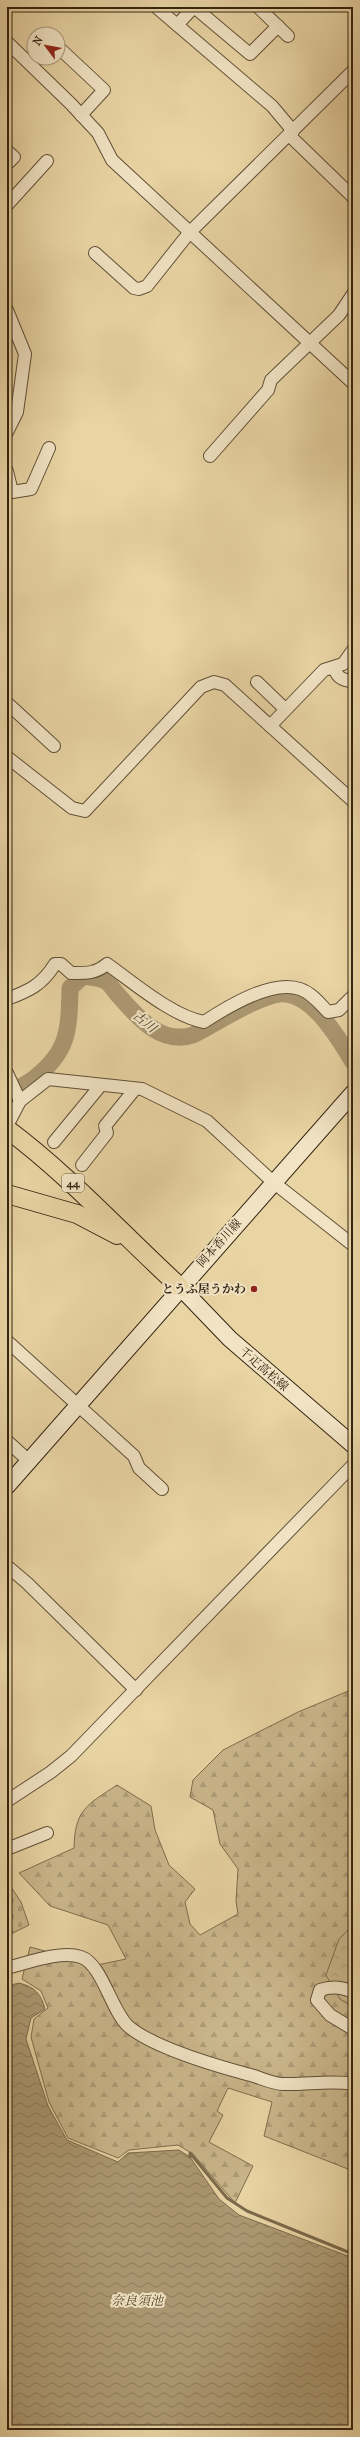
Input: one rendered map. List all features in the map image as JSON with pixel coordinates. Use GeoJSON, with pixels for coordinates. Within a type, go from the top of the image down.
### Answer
{"type":"FeatureCollection","features":[{"type":"Feature","properties":{"kind":"main road","name":"岡本香川線"},"geometry":{"type":"LineString","coordinates":[[7,1486],[158,1315],[180,1287],[353,1093]]}},
{"type":"Feature","properties":{"kind":"main road","name":"44"},"geometry":{"type":"LineString","coordinates":[[7,1129],[40,1154],[75,1185],[133,1244],[180,1287]]}},
{"type":"Feature","properties":{"kind":"main road","name":"44"},"geometry":{"type":"LineString","coordinates":[[7,1194],[77,1214],[133,1244]]}},
{"type":"Feature","properties":{"kind":"main road","name":"千疋高松線"},"geometry":{"type":"LineString","coordinates":[[180,1287],[230,1339],[353,1445]]}},
{"type":"Feature","properties":{"kind":"street"},"geometry":{"type":"LineString","coordinates":[[156,7],[272,106],[291,133],[353,197]]}},
{"type":"Feature","properties":{"kind":"street"},"geometry":{"type":"LineString","coordinates":[[177,25],[194,7],[250,54],[278,26]]}},
{"type":"Feature","properties":{"kind":"street"},"geometry":{"type":"LineString","coordinates":[[258,7],[288,36]]}},
{"type":"Feature","properties":{"kind":"street"},"geometry":{"type":"LineString","coordinates":[[7,42],[26,55]]}},
{"type":"Feature","properties":{"kind":"street"},"geometry":{"type":"LineString","coordinates":[[66,54],[104,90],[81,115]]}},
{"type":"Feature","properties":{"kind":"street"},"geometry":{"type":"LineString","coordinates":[[40,66],[98,133],[112,160],[189,233],[310,342],[353,383]]}},
{"type":"Feature","properties":{"kind":"street"},"geometry":{"type":"LineString","coordinates":[[95,253],[134,288],[139,290],[147,286],[164,268],[189,233],[353,71]]}},
{"type":"Feature","properties":{"kind":"street"},"geometry":{"type":"LineString","coordinates":[[7,151],[14,157],[7,164]]}},
{"type":"Feature","properties":{"kind":"street"},"geometry":{"type":"LineString","coordinates":[[7,205],[47,160]]}},
{"type":"Feature","properties":{"kind":"street"},"geometry":{"type":"LineString","coordinates":[[210,456],[268,390],[271,380],[339,315],[353,294]]}},
{"type":"Feature","properties":{"kind":"street"},"geometry":{"type":"LineString","coordinates":[[7,432],[25,354],[8,313]]}},
{"type":"Feature","properties":{"kind":"street"},"geometry":{"type":"LineString","coordinates":[[7,471],[12,492],[31,489],[49,448]]}},
{"type":"Feature","properties":{"kind":"street"},"geometry":{"type":"LineString","coordinates":[[270,726],[324,670],[343,664],[353,650]]}},
{"type":"Feature","properties":{"kind":"street"},"geometry":{"type":"LineString","coordinates":[[334,668],[342,679],[349,681],[353,677]]}},
{"type":"Feature","properties":{"kind":"street"},"geometry":{"type":"LineString","coordinates":[[7,757],[72,808],[85,811],[201,687],[208,683],[214,682],[226,685],[353,801]]}},
{"type":"Feature","properties":{"kind":"street"},"geometry":{"type":"LineString","coordinates":[[257,682],[285,709]]}},
{"type":"Feature","properties":{"kind":"street"},"geometry":{"type":"LineString","coordinates":[[7,703],[54,746]]}},
{"type":"Feature","properties":{"kind":"street"},"geometry":{"type":"LineString","coordinates":[[7,999],[29,991],[46,978],[55,964],[61,964],[71,973],[90,973],[97,972],[107,964],[166,1005],[196,1021],[204,1022],[258,993],[279,986],[300,989],[315,998],[328,1012],[339,1010],[353,996]]}},
{"type":"Feature","properties":{"kind":"street"},"geometry":{"type":"LineString","coordinates":[[10,1078],[19,1098]]}},
{"type":"Feature","properties":{"kind":"street"},"geometry":{"type":"LineString","coordinates":[[7,1126],[19,1098],[48,1078],[142,1089],[207,1121],[273,1182],[353,1245]]}},
{"type":"Feature","properties":{"kind":"street"},"geometry":{"type":"LineString","coordinates":[[54,1142],[101,1085]]}},
{"type":"Feature","properties":{"kind":"street"},"geometry":{"type":"LineString","coordinates":[[82,1165],[107,1133],[105,1126],[135,1088]]}},
{"type":"Feature","properties":{"kind":"street"},"geometry":{"type":"LineString","coordinates":[[7,1341],[134,1456],[139,1468],[162,1489]]}},
{"type":"Feature","properties":{"kind":"street"},"geometry":{"type":"LineString","coordinates":[[7,1441],[29,1461]]}},
{"type":"Feature","properties":{"kind":"street"},"geometry":{"type":"LineString","coordinates":[[7,1800],[51,1772],[71,1756],[353,1465]]}},
{"type":"Feature","properties":{"kind":"street"},"geometry":{"type":"LineString","coordinates":[[7,1566],[27,1583],[136,1690]]}},
{"type":"Feature","properties":{"kind":"street"},"geometry":{"type":"LineString","coordinates":[[7,1849],[46,1833]]}},
{"type":"Feature","properties":{"kind":"street"},"geometry":{"type":"LineString","coordinates":[[7,1968],[66,1954],[82,1957],[93,1966],[116,2012],[128,2026],[145,2037],[209,2064],[282,2084],[331,2082],[353,2084]]}},
{"type":"Feature","properties":{"kind":"street"},"geometry":{"type":"LineString","coordinates":[[353,1992],[336,1987],[327,1988],[320,1990],[317,2000],[330,2015],[353,2029]]}},
{"type":"Feature","properties":{"kind":"green space"},"geometry":{"type":"Polygon","coordinates":[[[353,1689],[353,2171],[264,2136],[272,2102],[228,2088],[217,2111],[223,2115],[209,2142],[253,2166],[235,2203],[193,2154],[178,2145],[129,2150],[118,2158],[68,2138],[49,2102],[31,2037],[34,2019],[48,2008],[41,1991],[22,1979],[30,1947],[97,1965],[126,1959],[108,1925],[50,1906],[19,1873],[74,1848],[75,1835],[80,1816],[90,1803],[117,1785],[151,1806],[155,1830],[169,1865],[195,1889],[185,1902],[190,1924],[200,1935],[238,1914],[236,1901],[238,1869],[220,1844],[213,1810],[190,1797],[193,1780],[223,1750],[298,1712],[353,1689]]]}},
{"type":"Feature","properties":{"kind":"green space"},"geometry":{"type":"Polygon","coordinates":[[[7,1881],[21,1902],[29,1925],[7,1936],[7,1881]]]}},
{"type":"Feature","properties":{"kind":"green space"},"geometry":{"type":"Polygon","coordinates":[[[353,1925],[353,2007],[340,1999],[326,1975],[339,1939],[353,1925]]]}},
{"type":"Feature","properties":{"kind":"water","name":"奈良須池"},"geometry":{"type":"Polygon","coordinates":[[[19,1983],[33,1989],[42,1999],[45,2009],[31,2018],[26,2039],[48,2106],[67,2140],[118,2162],[128,2153],[179,2150],[190,2157],[219,2199],[239,2215],[353,2258],[353,2430],[7,2430],[7,1986],[19,1983]]]}},
{"type":"Feature","properties":{"kind":"waterway","name":"古川"},"geometry":{"type":"LineString","coordinates":[[7,1089],[20,1087],[32,1080],[44,1070],[60,1050],[64,1040],[69,1017],[70,988],[83,976],[107,982],[134,1013],[151,1028],[161,1033],[181,1037],[193,1035],[259,1000],[279,994],[291,995],[303,1000],[323,1018],[353,1062]]}},
{"type":"Feature","properties":{"kind":"waterway"},"geometry":{"type":"LineString","coordinates":[[190,2157],[190,2153],[227,2198],[247,2211],[353,2254]]}},
{"type":"Feature","properties":{"kind":"place","name":"とうふ屋うかわ"},"geometry":{"type":"Point","coordinates":[254,1289]}}]}
